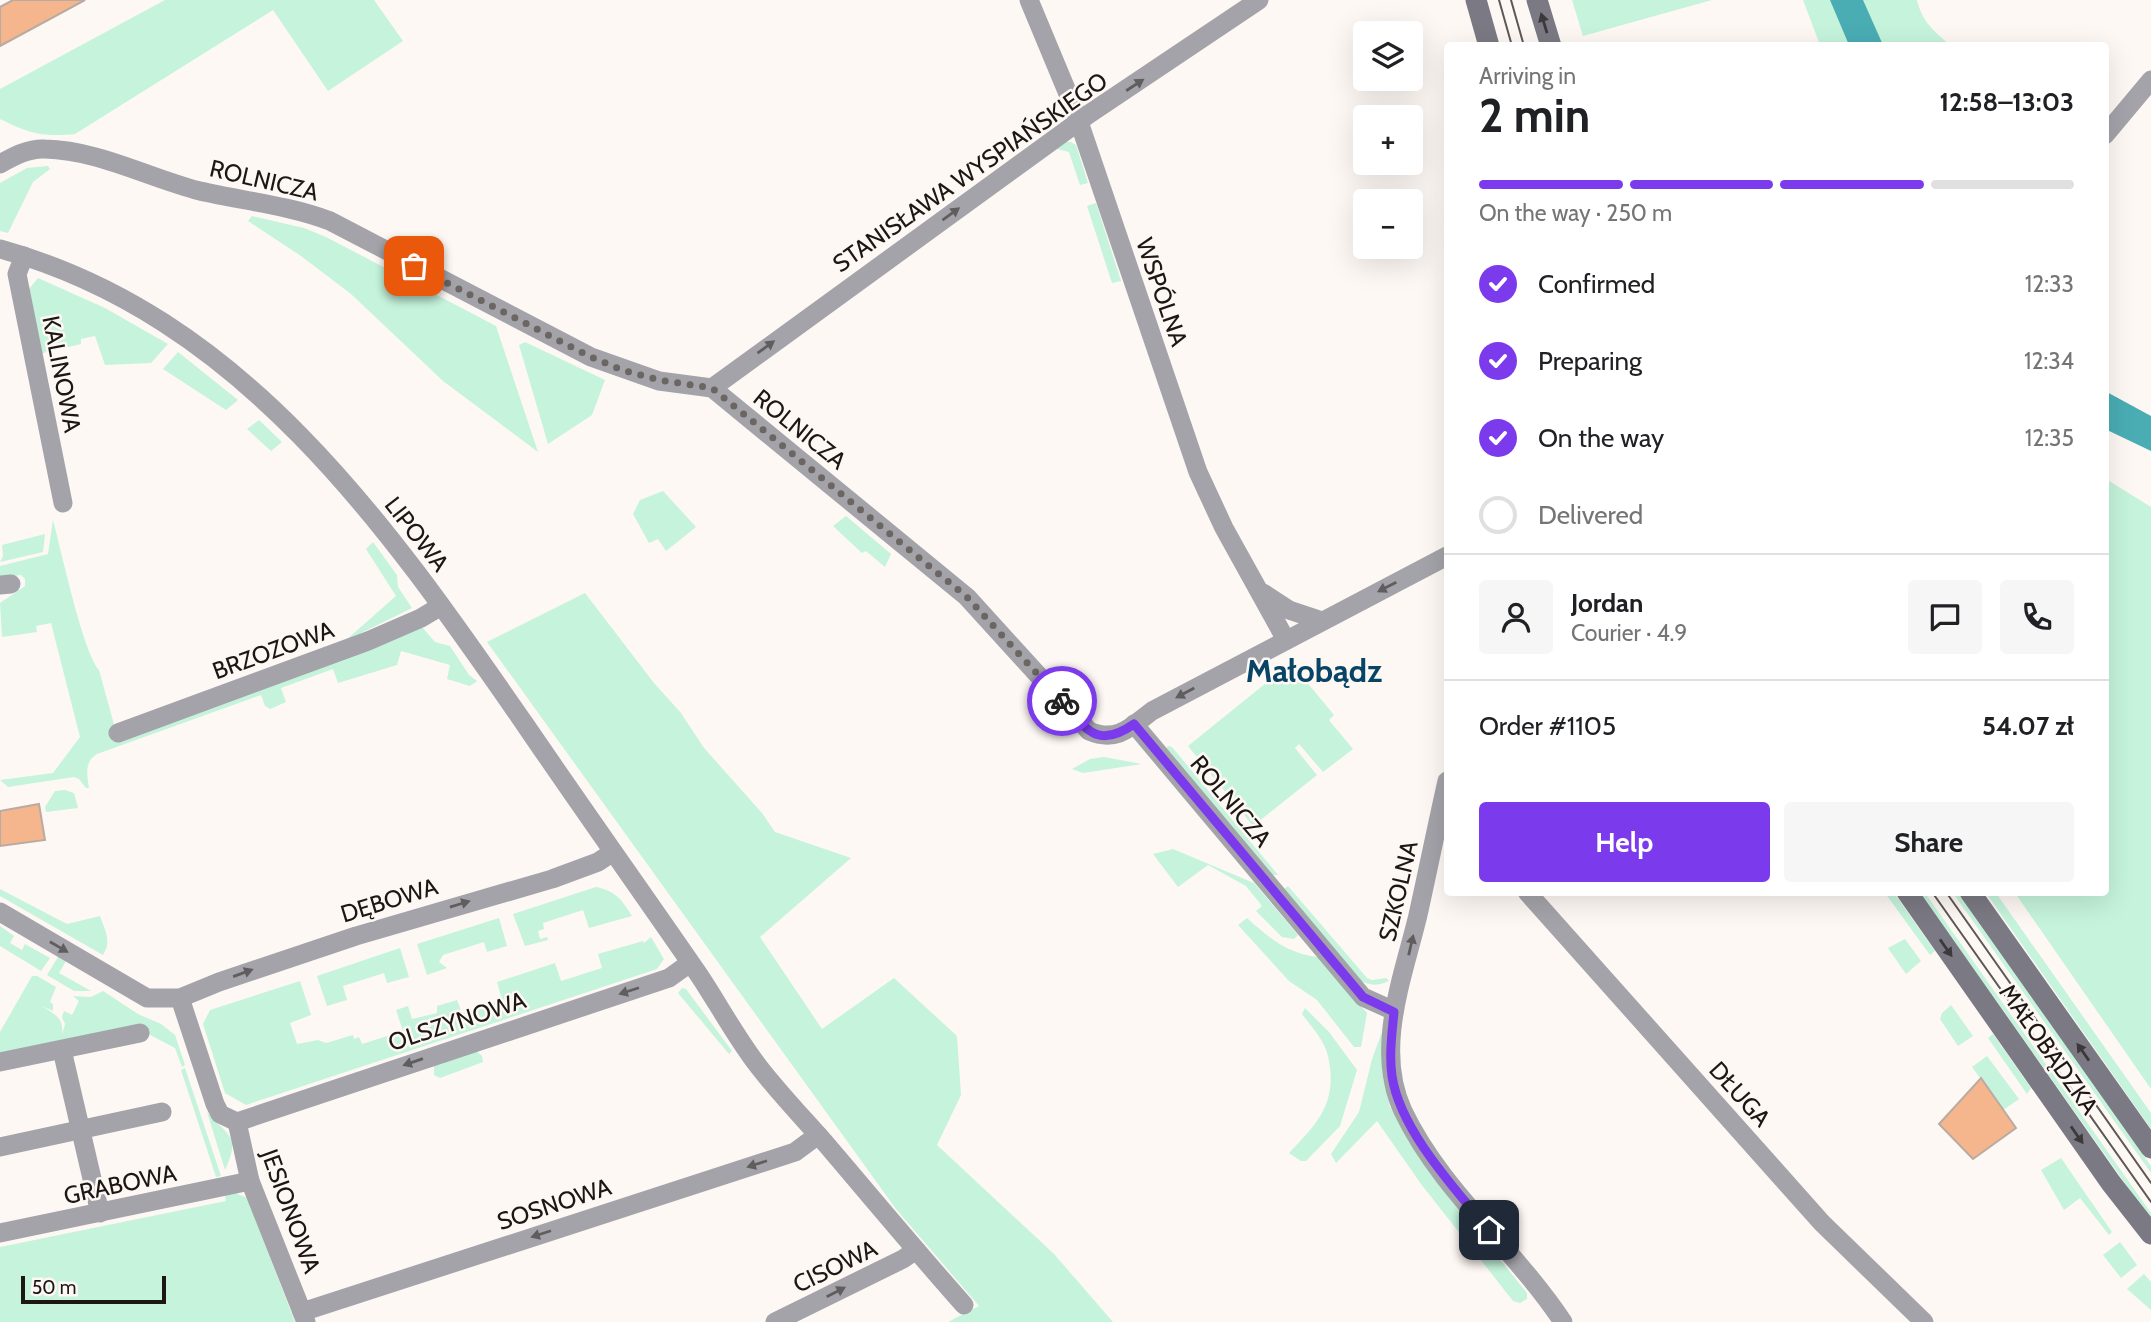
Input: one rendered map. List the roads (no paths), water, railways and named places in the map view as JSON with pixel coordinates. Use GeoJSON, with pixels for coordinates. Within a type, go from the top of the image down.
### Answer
{"type":"FeatureCollection","features":[{"type":"Feature","properties":{"kind":"street","name":"WSPÓLNA"},"geometry":{"type":"LineString","coordinates":[[1029,0],[1078,123],[1198,472],[1224,527],[1286,639]]}},
{"type":"Feature","properties":{"kind":"street","name":"STANISŁAWA WYSPIAŃSKIEGO"},"geometry":{"type":"LineString","coordinates":[[712,388],[1078,123],[1259,0]]}},
{"type":"Feature","properties":{"kind":"street"},"geometry":{"type":"LineString","coordinates":[[1476,0],[1488,42]]}},
{"type":"Feature","properties":{"kind":"street"},"geometry":{"type":"LineString","coordinates":[[1537,0],[1550,42]]}},
{"type":"Feature","properties":{"kind":"street"},"geometry":{"type":"LineString","coordinates":[[2109,130],[2151,80]]}},
{"type":"Feature","properties":{"kind":"street","name":"ROLNICZA"},"geometry":{"type":"LineString","coordinates":[[0,164],[26,151],[43,148],[78,152],[201,191],[307,212],[591,357],[659,380],[712,388],[967,597],[1089,731],[1112,737],[1134,724],[1363,997],[1394,1012]]}},
{"type":"Feature","properties":{"kind":"street","name":"LIPOWA"},"geometry":{"type":"LineString","coordinates":[[0,249],[24,256],[137,305],[195,341],[240,377],[348,486],[394,541],[441,606],[690,963],[757,1065],[964,1305]]}},
{"type":"Feature","properties":{"kind":"street","name":"KALINOWA"},"geometry":{"type":"LineString","coordinates":[[24,256],[17,274],[63,503]]}},
{"type":"Feature","properties":{"kind":"street"},"geometry":{"type":"LineString","coordinates":[[1134,724],[1152,710],[1444,558]]}},
{"type":"Feature","properties":{"kind":"street","name":"WSPÓLNA"},"geometry":{"type":"LineString","coordinates":[[1262,592],[1289,610],[1322,621]]}},
{"type":"Feature","properties":{"kind":"street","name":"BRZOZOWA"},"geometry":{"type":"LineString","coordinates":[[118,733],[368,641],[421,618],[441,606]]}},
{"type":"Feature","properties":{"kind":"street","name":"SZKOLNA"},"geometry":{"type":"LineString","coordinates":[[1444,812],[1442,832],[1394,1012],[1392,1076],[1404,1113],[1453,1187],[1563,1322]]}},
{"type":"Feature","properties":{"kind":"street","name":"DĘBOWA"},"geometry":{"type":"LineString","coordinates":[[180,999],[258,968],[356,936],[552,879],[598,862],[613,852]]}},
{"type":"Feature","properties":{"kind":"street","name":"DŁUGA"},"geometry":{"type":"LineString","coordinates":[[1531,896],[1822,1223],[1924,1322]]}},
{"type":"Feature","properties":{"kind":"street","name":"MAŁOBĄDZKA"},"geometry":{"type":"LineString","coordinates":[[1910,896],[2112,1183],[2151,1234]]}},
{"type":"Feature","properties":{"kind":"street","name":"MAŁOBĄDZKA"},"geometry":{"type":"LineString","coordinates":[[1973,896],[2151,1147]]}},
{"type":"Feature","properties":{"kind":"street"},"geometry":{"type":"LineString","coordinates":[[0,912],[147,998],[180,999],[215,1104],[220,1114],[237,1122]]}},
{"type":"Feature","properties":{"kind":"street","name":"OLSZYNOWA"},"geometry":{"type":"LineString","coordinates":[[237,1122],[669,978],[690,963]]}},
{"type":"Feature","properties":{"kind":"street"},"geometry":{"type":"LineString","coordinates":[[0,1062],[140,1032]]}},
{"type":"Feature","properties":{"kind":"street"},"geometry":{"type":"LineString","coordinates":[[62,1050],[100,1213]]}},
{"type":"Feature","properties":{"kind":"street"},"geometry":{"type":"LineString","coordinates":[[0,1147],[162,1112]]}},
{"type":"Feature","properties":{"kind":"street","name":"JESIONOWA"},"geometry":{"type":"LineString","coordinates":[[237,1122],[250,1181],[304,1317]]}},
{"type":"Feature","properties":{"kind":"street","name":"SOSNOWA"},"geometry":{"type":"LineString","coordinates":[[304,1317],[795,1152],[818,1135]]}},
{"type":"Feature","properties":{"kind":"street","name":"GRABOWA"},"geometry":{"type":"LineString","coordinates":[[0,1233],[250,1181]]}},
{"type":"Feature","properties":{"kind":"street","name":"CISOWA"},"geometry":{"type":"LineString","coordinates":[[775,1322],[903,1259],[916,1250]]}},
{"type":"Feature","properties":{"kind":"water"},"geometry":{"type":"Polygon","coordinates":[[[1830,0],[1863,0],[1882,42],[1848,42],[1830,0]]]}},
{"type":"Feature","properties":{"kind":"water"},"geometry":{"type":"Polygon","coordinates":[[[2109,393],[2151,416],[2151,451],[2109,431],[2109,393]]]}},
{"type":"Feature","properties":{"kind":"tram line"},"geometry":{"type":"LineString","coordinates":[[1499,0],[1511,42]]}},
{"type":"Feature","properties":{"kind":"tram line"},"geometry":{"type":"LineString","coordinates":[[1511,0],[1523,42]]}},
{"type":"Feature","properties":{"kind":"tram line"},"geometry":{"type":"LineString","coordinates":[[1935,896],[2151,1202]]}},
{"type":"Feature","properties":{"kind":"tram line"},"geometry":{"type":"LineString","coordinates":[[1949,896],[2151,1183]]}},
{"type":"Feature","properties":{"kind":"district","name":"Małobądz"},"geometry":{"type":"Point","coordinates":[1314,670]}}]}
